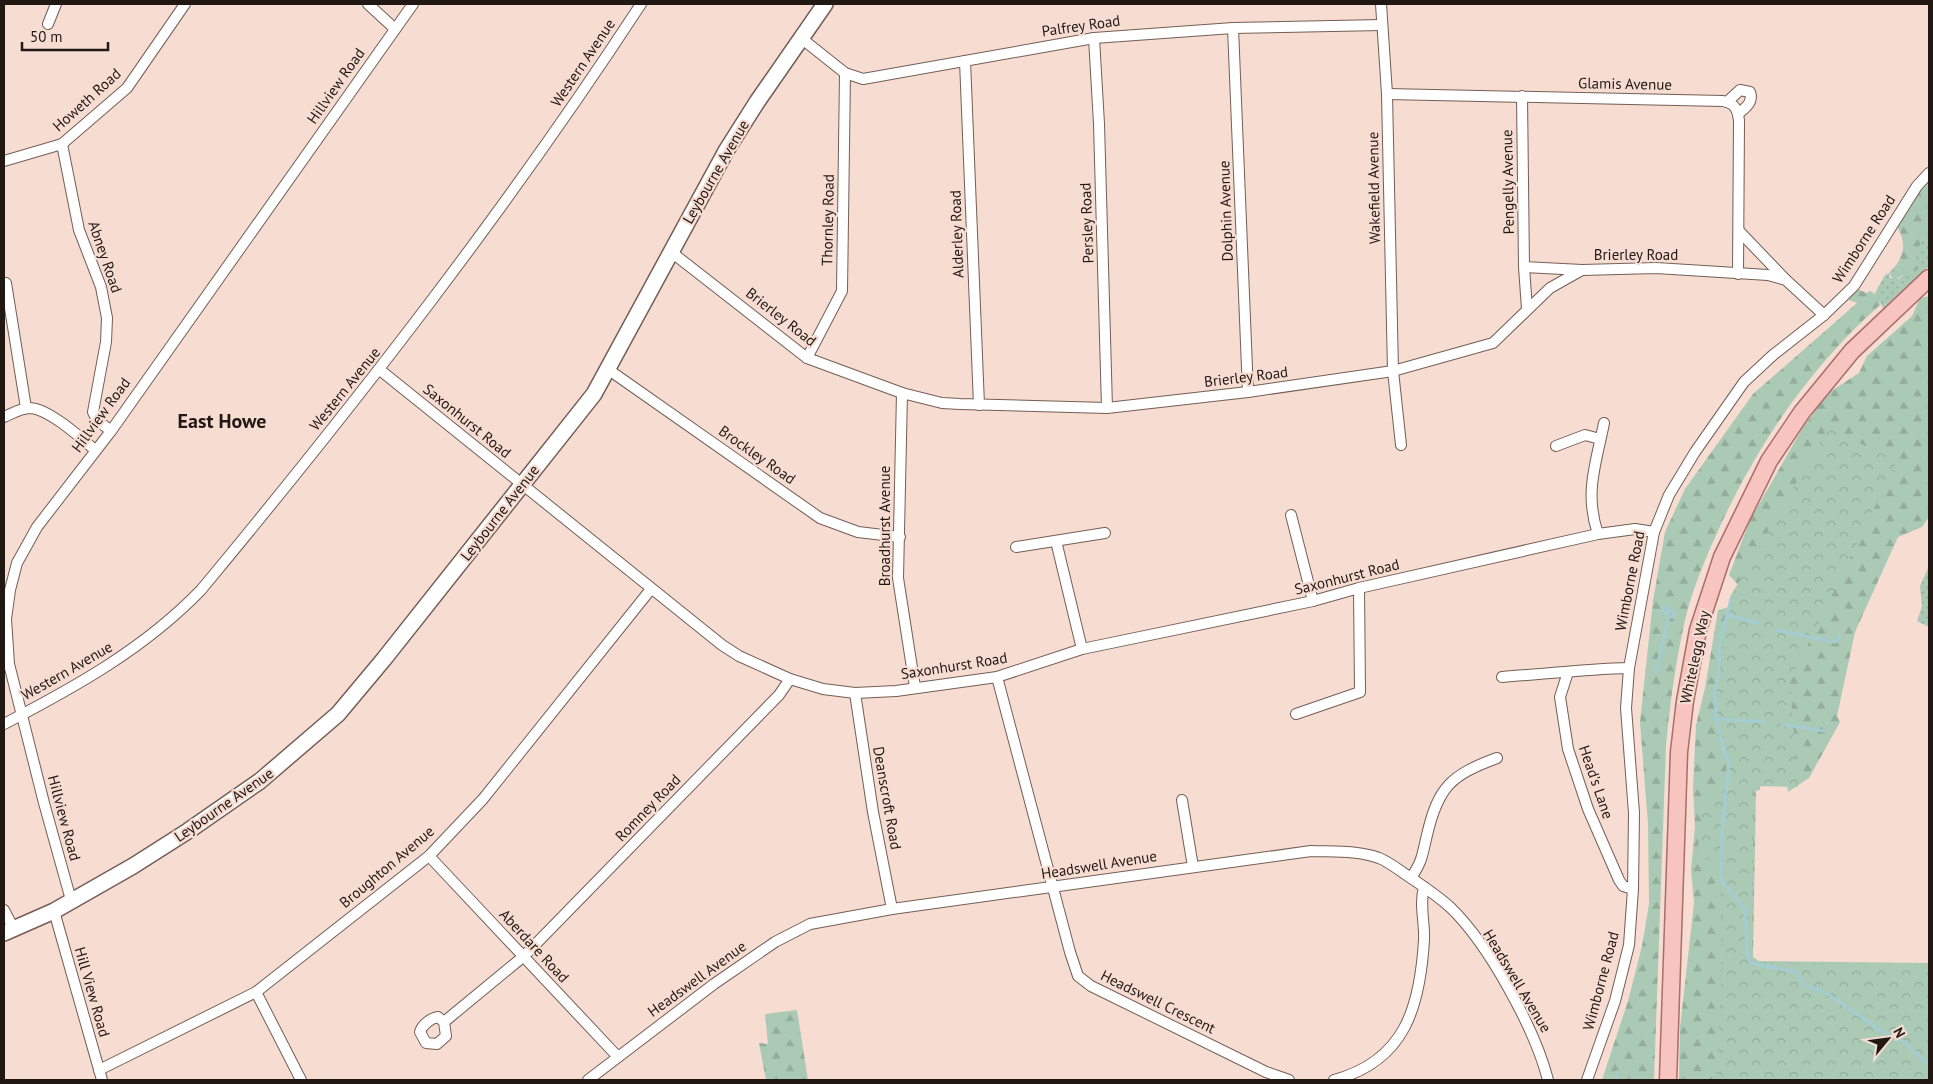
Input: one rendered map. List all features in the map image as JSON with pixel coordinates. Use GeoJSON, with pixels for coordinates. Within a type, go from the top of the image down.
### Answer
{"type":"FeatureCollection","features":[{"type":"Feature","properties":{"kind":"main road","name":"Whitelegg Way"},"geometry":{"type":"LineString","coordinates":[[1668,1080],[1679,752],[1685,701],[1703,613],[1722,557],[1742,512],[1769,461],[1797,420],[1852,351],[1929,278]]}},
{"type":"Feature","properties":{"kind":"street"},"geometry":{"type":"LineString","coordinates":[[48,24],[56,4]]}},
{"type":"Feature","properties":{"kind":"street"},"geometry":{"type":"LineString","coordinates":[[368,4],[394,28]]}},
{"type":"Feature","properties":{"kind":"street","name":"Hillview Road"},"geometry":{"type":"LineString","coordinates":[[71,900],[12,680],[5,636],[8,603],[17,563],[37,527],[111,431],[412,4]]}},
{"type":"Feature","properties":{"kind":"street","name":"Western Avenue"},"geometry":{"type":"LineString","coordinates":[[4,724],[101,672],[175,616],[207,583],[380,370],[534,163],[641,4]]}},
{"type":"Feature","properties":{"kind":"street","name":"Leybourne Avenue"},"geometry":{"type":"LineString","coordinates":[[9,931],[54,911],[133,866],[227,804],[260,781],[317,735],[338,714],[581,412],[609,370],[670,251],[726,151],[825,4]]}},
{"type":"Feature","properties":{"kind":"street","name":"Wakefield Avenue"},"geometry":{"type":"LineString","coordinates":[[1381,4],[1387,94],[1393,371],[1400,445]]}},
{"type":"Feature","properties":{"kind":"street","name":"Howeth Road"},"geometry":{"type":"LineString","coordinates":[[4,161],[62,144],[127,88],[180,6]]}},
{"type":"Feature","properties":{"kind":"street","name":"Palfrey Road"},"geometry":{"type":"LineString","coordinates":[[801,38],[845,73],[863,79],[1094,38],[1233,28],[1382,24]]}},
{"type":"Feature","properties":{"kind":"street","name":"Dolphin Avenue"},"geometry":{"type":"LineString","coordinates":[[1233,28],[1248,392]]}},
{"type":"Feature","properties":{"kind":"street","name":"Persley Road"},"geometry":{"type":"LineString","coordinates":[[1094,38],[1100,134],[1107,408]]}},
{"type":"Feature","properties":{"kind":"street","name":"Alderley Road"},"geometry":{"type":"LineString","coordinates":[[964,61],[979,405]]}},
{"type":"Feature","properties":{"kind":"street","name":"Thornley Road"},"geometry":{"type":"LineString","coordinates":[[807,358],[842,290],[845,73]]}},
{"type":"Feature","properties":{"kind":"street"},"geometry":{"type":"LineString","coordinates":[[1726,102],[1740,90],[1750,92],[1752,98],[1750,103],[1738,114]]}},
{"type":"Feature","properties":{"kind":"street","name":"Glamis Avenue"},"geometry":{"type":"LineString","coordinates":[[1387,94],[1726,102]]}},
{"type":"Feature","properties":{"kind":"street","name":"Pengelly Avenue"},"geometry":{"type":"LineString","coordinates":[[1522,96],[1524,268],[1527,309]]}},
{"type":"Feature","properties":{"kind":"street"},"geometry":{"type":"LineString","coordinates":[[1726,102],[1732,104],[1738,114],[1738,274]]}},
{"type":"Feature","properties":{"kind":"street","name":"Abney Road"},"geometry":{"type":"LineString","coordinates":[[62,144],[79,230],[105,302],[107,318],[106,342],[93,412],[97,420],[111,431]]}},
{"type":"Feature","properties":{"kind":"street","name":"Wimborne Road"},"geometry":{"type":"LineString","coordinates":[[1587,1080],[1615,1001],[1629,945],[1633,889],[1634,813],[1626,708],[1629,668],[1654,532],[1669,495],[1744,382],[1773,355],[1824,315],[1854,286],[1895,219],[1928,176]]}},
{"type":"Feature","properties":{"kind":"street"},"geometry":{"type":"LineString","coordinates":[[1739,231],[1786,280]]}},
{"type":"Feature","properties":{"kind":"street","name":"Brierley Road"},"geometry":{"type":"LineString","coordinates":[[670,251],[807,358],[902,393],[942,403],[1107,408],[1248,392],[1393,371],[1493,343],[1550,288],[1582,270],[1656,268],[1738,274],[1768,274],[1786,280],[1824,315]]}},
{"type":"Feature","properties":{"kind":"street"},"geometry":{"type":"LineString","coordinates":[[1524,268],[1582,270]]}},
{"type":"Feature","properties":{"kind":"street"},"geometry":{"type":"LineString","coordinates":[[6,283],[26,408]]}},
{"type":"Feature","properties":{"kind":"street","name":"Saxonhurst Road"},"geometry":{"type":"LineString","coordinates":[[380,370],[699,630],[739,656],[790,679],[823,689],[855,693],[997,677],[1082,649],[1313,601],[1359,588],[1598,534],[1636,529],[1654,532]]}},
{"type":"Feature","properties":{"kind":"street","name":"Brockley Road"},"geometry":{"type":"LineString","coordinates":[[609,370],[820,518],[858,532],[900,537]]}},
{"type":"Feature","properties":{"kind":"street","name":"Broadhurst Avenue"},"geometry":{"type":"LineString","coordinates":[[902,393],[898,578],[915,687]]}},
{"type":"Feature","properties":{"kind":"street"},"geometry":{"type":"LineString","coordinates":[[4,417],[26,408],[42,411],[95,450]]}},
{"type":"Feature","properties":{"kind":"street"},"geometry":{"type":"LineString","coordinates":[[1598,534],[1591,515],[1590,493],[1604,423]]}},
{"type":"Feature","properties":{"kind":"street"},"geometry":{"type":"LineString","coordinates":[[1556,446],[1585,434],[1600,439]]}},
{"type":"Feature","properties":{"kind":"street"},"geometry":{"type":"LineString","coordinates":[[1291,515],[1313,601]]}},
{"type":"Feature","properties":{"kind":"street"},"geometry":{"type":"LineString","coordinates":[[1016,547],[1105,533]]}},
{"type":"Feature","properties":{"kind":"street"},"geometry":{"type":"LineString","coordinates":[[1056,541],[1082,649]]}},
{"type":"Feature","properties":{"kind":"street"},"geometry":{"type":"LineString","coordinates":[[1296,714],[1360,692],[1359,588]]}},
{"type":"Feature","properties":{"kind":"street","name":"Broughton Avenue"},"geometry":{"type":"LineString","coordinates":[[101,1075],[256,992],[428,856],[483,800],[651,589]]}},
{"type":"Feature","properties":{"kind":"street"},"geometry":{"type":"LineString","coordinates":[[1502,677],[1568,672],[1579,669],[1629,668]]}},
{"type":"Feature","properties":{"kind":"street","name":"Head's Lane"},"geometry":{"type":"LineString","coordinates":[[1568,672],[1560,697],[1568,749],[1588,809],[1619,880],[1623,886],[1633,889]]}},
{"type":"Feature","properties":{"kind":"street","name":"Headswell Crescent"},"geometry":{"type":"LineString","coordinates":[[997,677],[1072,962],[1083,982],[1196,1038],[1290,1080]]}},
{"type":"Feature","properties":{"kind":"street","name":"Romney Road"},"geometry":{"type":"LineString","coordinates":[[444,1022],[524,956],[778,695],[790,679]]}},
{"type":"Feature","properties":{"kind":"street","name":"Deanscroft Road"},"geometry":{"type":"LineString","coordinates":[[855,693],[870,793],[892,908]]}},
{"type":"Feature","properties":{"kind":"street"},"geometry":{"type":"LineString","coordinates":[[1411,878],[1423,860],[1433,807],[1445,789],[1457,776],[1497,758]]}},
{"type":"Feature","properties":{"kind":"street"},"geometry":{"type":"LineString","coordinates":[[1182,800],[1193,867]]}},
{"type":"Feature","properties":{"kind":"street","name":"Headswell Avenue"},"geometry":{"type":"LineString","coordinates":[[588,1080],[714,984],[797,929],[825,920],[892,908],[1054,888],[1311,851],[1350,852],[1380,858],[1424,887],[1452,909],[1489,958],[1532,1033],[1548,1080]]}},
{"type":"Feature","properties":{"kind":"street","name":"Aberdare Road"},"geometry":{"type":"LineString","coordinates":[[428,856],[618,1057]]}},
{"type":"Feature","properties":{"kind":"street"},"geometry":{"type":"LineString","coordinates":[[1334,1080],[1360,1071],[1380,1058],[1394,1043],[1412,1012],[1422,974],[1424,938],[1422,897],[1424,887]]}},
{"type":"Feature","properties":{"kind":"street"},"geometry":{"type":"LineString","coordinates":[[4,910],[9,931]]}},
{"type":"Feature","properties":{"kind":"street","name":"Hill View Road"},"geometry":{"type":"LineString","coordinates":[[54,911],[101,1075]]}},
{"type":"Feature","properties":{"kind":"street"},"geometry":{"type":"LineString","coordinates":[[256,992],[301,1080]]}},
{"type":"Feature","properties":{"kind":"green space"},"geometry":{"type":"Polygon","coordinates":[[[1929,181],[1929,243],[1923,238],[1916,253],[1917,270],[1913,275],[1904,274],[1894,281],[1889,273],[1898,262],[1903,250],[1902,238],[1896,225],[1920,192],[1919,186],[1929,181]]]}},
{"type":"Feature","properties":{"kind":"green space"},"geometry":{"type":"Polygon","coordinates":[[[1923,238],[1929,243],[1929,266],[1883,308],[1875,293],[1885,275],[1889,273],[1890,278],[1899,279],[1904,274],[1923,238]]]}},
{"type":"Feature","properties":{"kind":"green space"},"geometry":{"type":"Polygon","coordinates":[[[1858,289],[1866,293],[1870,291],[1878,296],[1880,305],[1832,353],[1789,406],[1770,434],[1736,493],[1706,557],[1693,592],[1676,664],[1666,746],[1654,1080],[1602,1080],[1628,1001],[1642,946],[1649,904],[1648,824],[1640,722],[1653,601],[1665,532],[1685,489],[1753,394],[1857,303],[1849,300],[1849,297],[1852,291],[1858,289]]]}},
{"type":"Feature","properties":{"kind":"green space"},"geometry":{"type":"Polygon","coordinates":[[[1929,296],[1929,517],[1922,527],[1898,537],[1855,632],[1837,716],[1840,722],[1809,778],[1788,792],[1777,683],[1764,784],[1760,787],[1760,790],[1756,791],[1753,957],[1759,961],[1929,963],[1929,1080],[1679,1080],[1680,1028],[1694,903],[1691,870],[1695,827],[1693,788],[1696,725],[1705,688],[1718,610],[1741,604],[1743,590],[1729,575],[1750,520],[1802,429],[1828,393],[1859,373],[1867,356],[1912,316],[1920,298],[1929,296]]]}},
{"type":"Feature","properties":{"kind":"green space"},"geometry":{"type":"Polygon","coordinates":[[[1828,428],[1897,461],[1790,682],[1798,787],[1754,786],[1752,959],[1760,962],[1929,965],[1929,1080],[1716,1080],[1722,965],[1720,862],[1697,857],[1703,799],[1725,792],[1727,761],[1721,750],[1715,720],[1714,690],[1730,597],[1828,428]]]}},
{"type":"Feature","properties":{"kind":"green space"},"geometry":{"type":"Polygon","coordinates":[[[1929,566],[1929,627],[1917,621],[1922,606],[1920,586],[1929,566]]]}},
{"type":"Feature","properties":{"kind":"green space"},"geometry":{"type":"Polygon","coordinates":[[[797,1010],[808,1080],[766,1080],[759,1043],[768,1044],[765,1014],[797,1010]]]}},
{"type":"Feature","properties":{"kind":"waterway"},"geometry":{"type":"LineString","coordinates":[[1716,719],[1715,689],[1718,679],[1721,638],[1731,599]]}},
{"type":"Feature","properties":{"kind":"waterway"},"geometry":{"type":"LineString","coordinates":[[1656,672],[1669,616],[1675,615],[1666,607],[1662,608],[1668,615]]}},
{"type":"Feature","properties":{"kind":"waterway"},"geometry":{"type":"LineString","coordinates":[[1728,615],[1758,623]]}},
{"type":"Feature","properties":{"kind":"waterway"},"geometry":{"type":"LineString","coordinates":[[1776,630],[1835,642],[1840,636]]}},
{"type":"Feature","properties":{"kind":"waterway"},"geometry":{"type":"LineString","coordinates":[[1765,722],[1716,719],[1725,754],[1729,762],[1722,831],[1721,879],[1745,910],[1747,951],[1750,963],[1796,972],[1806,986],[1828,994],[1883,1032],[1904,1042],[1929,1065]]}},
{"type":"Feature","properties":{"kind":"waterway"},"geometry":{"type":"LineString","coordinates":[[1782,724],[1824,731]]}},
{"type":"Feature","properties":{"kind":"waterway"},"geometry":{"type":"LineString","coordinates":[[1616,1080],[1617,1072]]}},
{"type":"Feature","properties":{"kind":"district","name":"East Howe"},"geometry":{"type":"Point","coordinates":[222,421]}}]}
